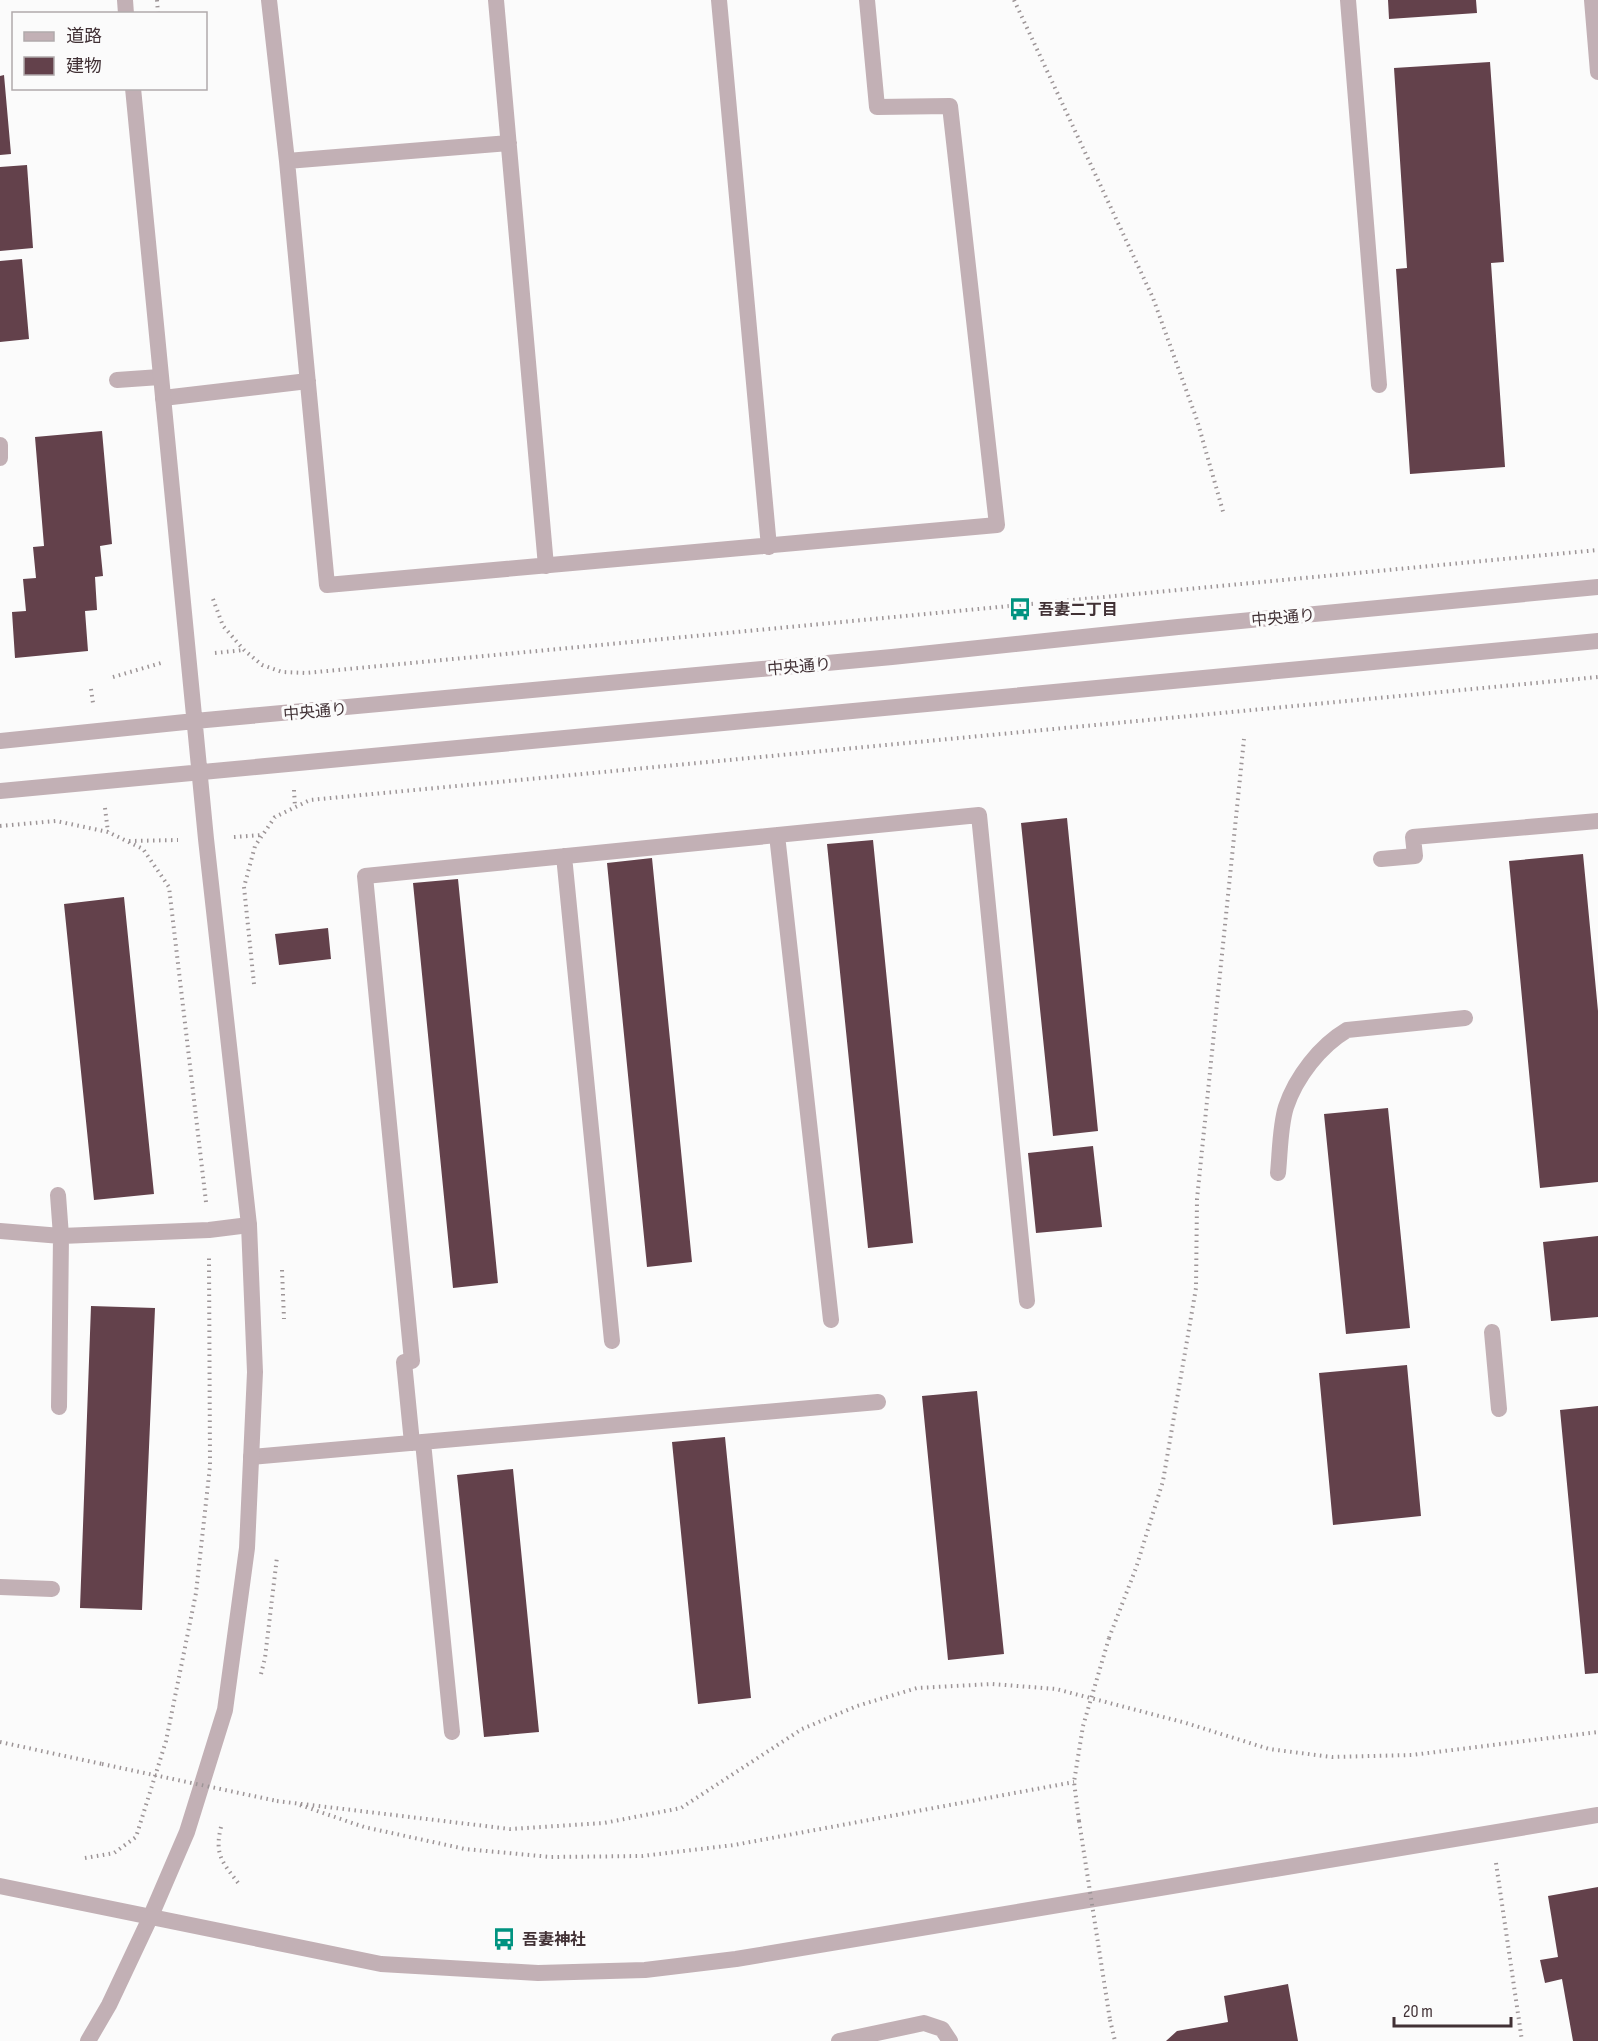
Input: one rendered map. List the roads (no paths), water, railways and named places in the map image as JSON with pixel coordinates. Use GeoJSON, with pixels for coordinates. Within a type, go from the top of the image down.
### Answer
{"type":"FeatureCollection","features":[{"type":"Feature","properties":{"kind":"street"},"geometry":{"type":"LineString","coordinates":[[269,0],[327,585],[997,525],[950,106],[877,107],[867,0]]}},
{"type":"Feature","properties":{"kind":"street"},"geometry":{"type":"LineString","coordinates":[[496,0],[546,566]]}},
{"type":"Feature","properties":{"kind":"street"},"geometry":{"type":"LineString","coordinates":[[719,0],[769,547]]}},
{"type":"Feature","properties":{"kind":"street"},"geometry":{"type":"LineString","coordinates":[[1348,0],[1379,385]]}},
{"type":"Feature","properties":{"kind":"street"},"geometry":{"type":"LineString","coordinates":[[1592,0],[1598,72]]}},
{"type":"Feature","properties":{"kind":"street"},"geometry":{"type":"LineString","coordinates":[[88,2041],[108,2006],[150,1918],[187,1832],[225,1710],[247,1548],[255,1372],[249,1226],[200,773],[133,90]]}},
{"type":"Feature","properties":{"kind":"street"},"geometry":{"type":"LineString","coordinates":[[286,161],[509,143]]}},
{"type":"Feature","properties":{"kind":"street"},"geometry":{"type":"LineString","coordinates":[[117,380],[160,377]]}},
{"type":"Feature","properties":{"kind":"street"},"geometry":{"type":"LineString","coordinates":[[163,398],[308,381]]}},
{"type":"Feature","properties":{"kind":"street"},"geometry":{"type":"LineString","coordinates":[[0,445],[0,458]]}},
{"type":"Feature","properties":{"kind":"street","name":"中央通り"},"geometry":{"type":"LineString","coordinates":[[0,741],[891,657],[1598,587]]}},
{"type":"Feature","properties":{"kind":"street"},"geometry":{"type":"LineString","coordinates":[[0,791],[1598,641]]}},
{"type":"Feature","properties":{"kind":"street"},"geometry":{"type":"LineString","coordinates":[[452,1732],[408,1361],[365,876],[979,815],[1027,1301]]}},
{"type":"Feature","properties":{"kind":"street"},"geometry":{"type":"LineString","coordinates":[[1381,859],[1415,856],[1413,837],[1598,821]]}},
{"type":"Feature","properties":{"kind":"street"},"geometry":{"type":"LineString","coordinates":[[777,835],[831,1320]]}},
{"type":"Feature","properties":{"kind":"street"},"geometry":{"type":"LineString","coordinates":[[564,856],[612,1341]]}},
{"type":"Feature","properties":{"kind":"street"},"geometry":{"type":"LineString","coordinates":[[1278,1173],[1286,1107],[1306,1067],[1334,1038],[1347,1030],[1465,1018]]}},
{"type":"Feature","properties":{"kind":"street"},"geometry":{"type":"LineString","coordinates":[[58,1195],[61,1236],[59,1407]]}},
{"type":"Feature","properties":{"kind":"street"},"geometry":{"type":"LineString","coordinates":[[0,1232],[61,1236],[209,1230],[249,1226]]}},
{"type":"Feature","properties":{"kind":"street"},"geometry":{"type":"LineString","coordinates":[[1492,1332],[1499,1409]]}},
{"type":"Feature","properties":{"kind":"street"},"geometry":{"type":"LineString","coordinates":[[251,1457],[878,1402]]}},
{"type":"Feature","properties":{"kind":"street"},"geometry":{"type":"LineString","coordinates":[[0,1587],[52,1589]]}},
{"type":"Feature","properties":{"kind":"street"},"geometry":{"type":"LineString","coordinates":[[0,1886],[381,1964],[538,1973],[645,1970],[736,1959],[1598,1815]]}},
{"type":"Feature","properties":{"kind":"street"},"geometry":{"type":"LineString","coordinates":[[839,2041],[924,2023],[942,2029],[950,2041]]}},
{"type":"Feature","properties":{"kind":"place","name":"吾妻二丁目"},"geometry":{"type":"Point","coordinates":[1020,609]}},
{"type":"Feature","properties":{"kind":"place","name":"吾妻神社"},"geometry":{"type":"Point","coordinates":[504,1939]}}]}
